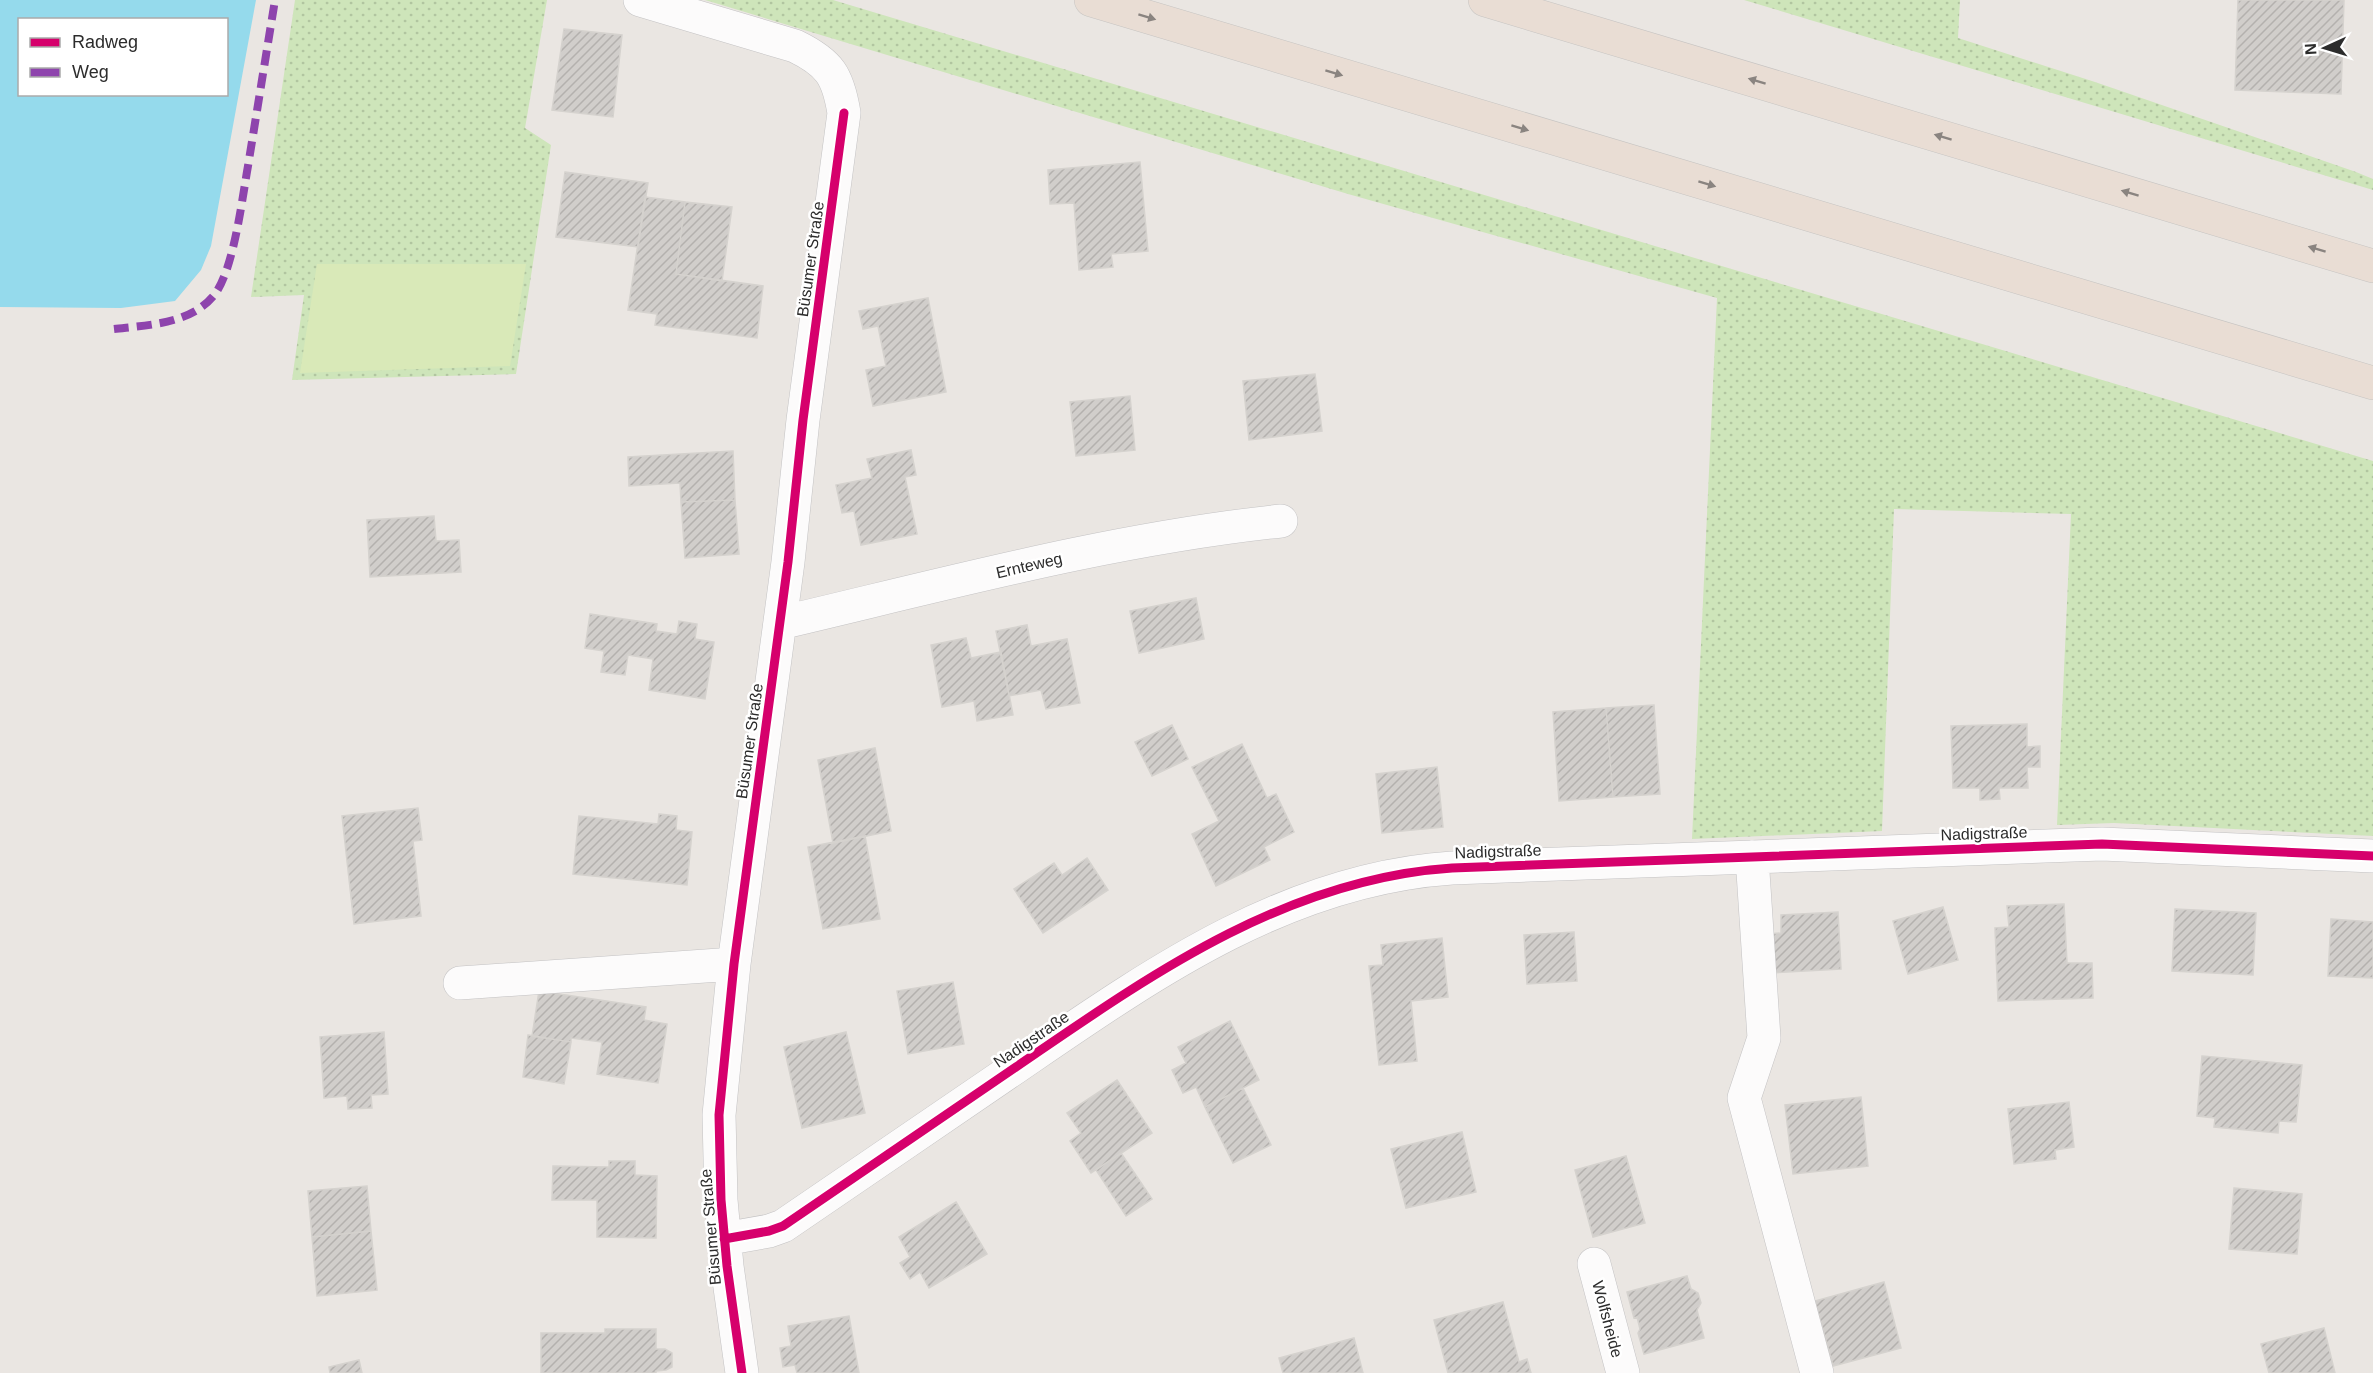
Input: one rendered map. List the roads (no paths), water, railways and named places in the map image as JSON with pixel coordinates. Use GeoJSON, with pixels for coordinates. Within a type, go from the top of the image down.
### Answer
{"type":"FeatureCollection","features":[{"type":"Feature","properties":{"kind":"highway"},"geometry":{"type":"LineString","coordinates":[[1091,0],[2373,383]]}},
{"type":"Feature","properties":{"kind":"highway"},"geometry":{"type":"LineString","coordinates":[[1485,0],[2373,266]]}},
{"type":"Feature","properties":{"kind":"street","name":"Büsumer Straße"},"geometry":{"type":"LineString","coordinates":[[639,0],[795,46],[812,54],[828,68],[840,88],[844,113],[803,420],[780,623],[734,964],[719,1115],[724,1239],[742,1373]]}},
{"type":"Feature","properties":{"kind":"street","name":"Ernteweg"},"geometry":{"type":"LineString","coordinates":[[780,623],[1147,539],[1281,521]]}},
{"type":"Feature","properties":{"kind":"street","name":"Nadigstraße"},"geometry":{"type":"LineString","coordinates":[[724,1239],[783,1226],[1149,979],[1233,930],[1334,890],[1395,874],[1423,870],[2102,844],[2373,856]]}},
{"type":"Feature","properties":{"kind":"street"},"geometry":{"type":"LineString","coordinates":[[1752,857],[1764,1038],[1744,1098],[1817,1373]]}},
{"type":"Feature","properties":{"kind":"street"},"geometry":{"type":"LineString","coordinates":[[460,983],[734,964]]}},
{"type":"Feature","properties":{"kind":"street","name":"Wolfsheide"},"geometry":{"type":"LineString","coordinates":[[1594,1264],[1623,1373]]}},
{"type":"Feature","properties":{"kind":"water"},"geometry":{"type":"Polygon","coordinates":[[[0,0],[256,0],[211,246],[201,270],[175,301],[121,308],[0,307],[0,0]]]}}]}
